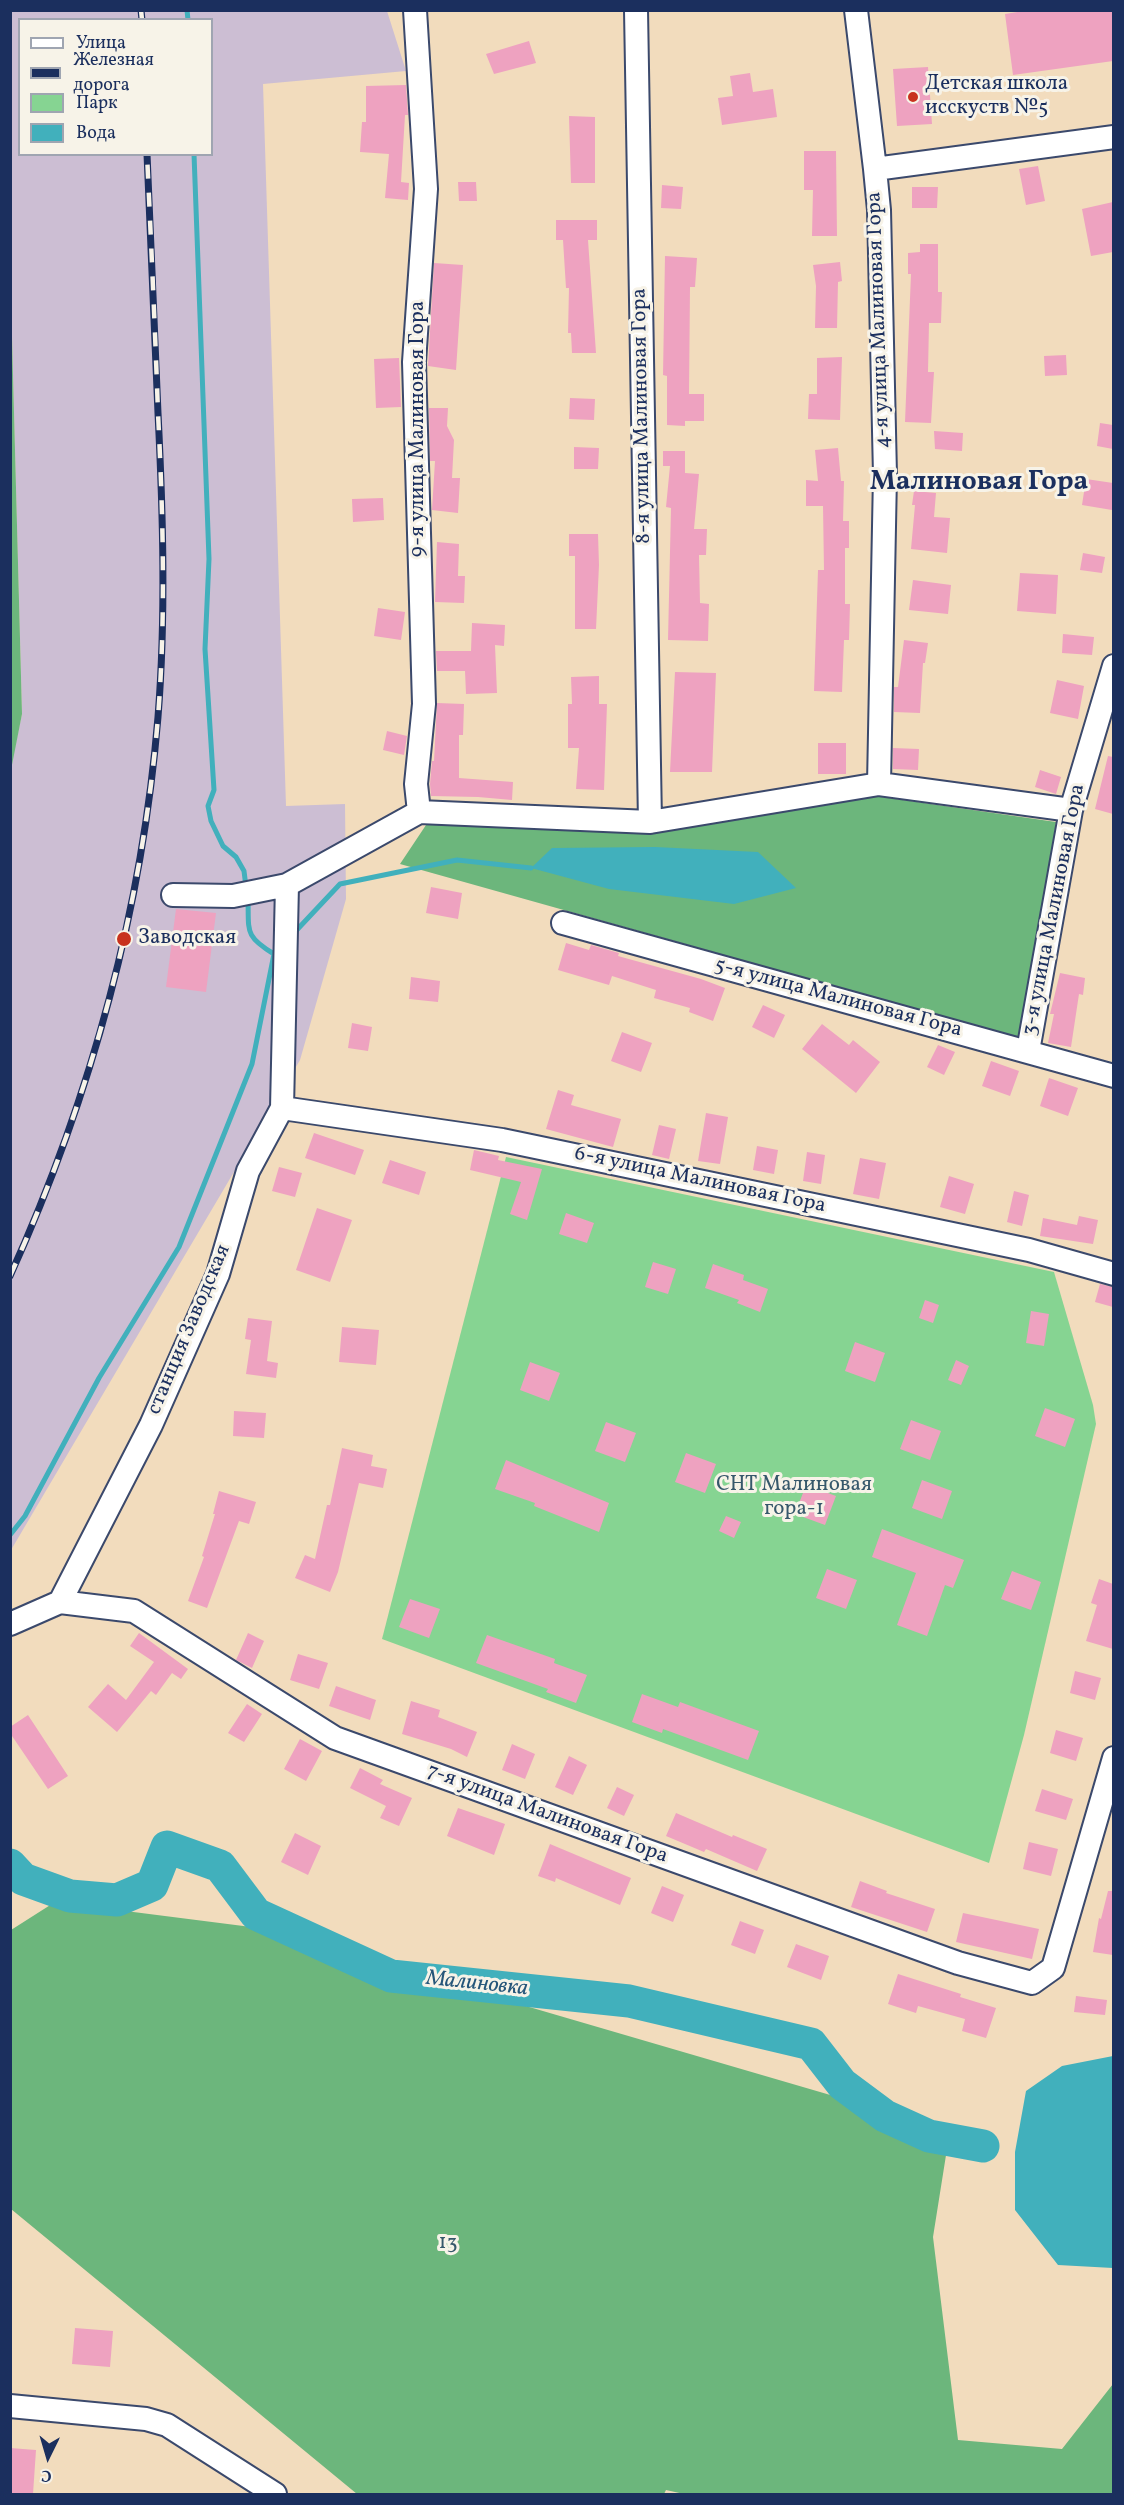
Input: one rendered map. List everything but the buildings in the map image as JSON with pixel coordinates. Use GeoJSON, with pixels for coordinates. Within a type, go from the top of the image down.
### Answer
{"type":"FeatureCollection","features":[{"type":"Feature","properties":{"kind":"street","name":"9-я улица Малиновая Гора"},"geometry":{"type":"LineString","coordinates":[[415,10],[426,189],[414,362],[424,704],[416,784],[419,812]]}},
{"type":"Feature","properties":{"kind":"street","name":"8-я улица Малиновая Гора"},"geometry":{"type":"LineString","coordinates":[[636,10],[650,822]]}},
{"type":"Feature","properties":{"kind":"street"},"geometry":{"type":"LineString","coordinates":[[856,10],[874,169]]}},
{"type":"Feature","properties":{"kind":"street","name":"4-я улица Малиновая Гора"},"geometry":{"type":"LineString","coordinates":[[879,784],[885,476],[879,210],[874,169],[1113,137]]}},
{"type":"Feature","properties":{"kind":"street","name":"3-я улица Малиновая Гора"},"geometry":{"type":"LineString","coordinates":[[1028,1051],[1071,810],[1113,666]]}},
{"type":"Feature","properties":{"kind":"street"},"geometry":{"type":"LineString","coordinates":[[173,895],[233,896],[287,885],[419,812],[650,822],[879,784],[1071,810]]}},
{"type":"Feature","properties":{"kind":"street","name":"станция Заводская"},"geometry":{"type":"LineString","coordinates":[[60,1602],[151,1425],[218,1274],[248,1171],[282,1108],[287,885]]}},
{"type":"Feature","properties":{"kind":"street","name":"5-я улица Малиновая Гора"},"geometry":{"type":"LineString","coordinates":[[563,923],[1113,1076]]}},
{"type":"Feature","properties":{"kind":"street","name":"6-я улица Малиновая Гора"},"geometry":{"type":"LineString","coordinates":[[282,1108],[502,1140],[1029,1250],[1113,1274]]}},
{"type":"Feature","properties":{"kind":"street"},"geometry":{"type":"LineString","coordinates":[[10,1624],[60,1602]]}},
{"type":"Feature","properties":{"kind":"street","name":"7-я улица Малиновая Гора"},"geometry":{"type":"LineString","coordinates":[[60,1602],[134,1611],[335,1738],[958,1963],[1032,1983],[1053,1968],[1113,1758]]}},
{"type":"Feature","properties":{"kind":"street"},"geometry":{"type":"LineString","coordinates":[[10,2406],[146,2418],[167,2425],[275,2494]]}},
{"type":"Feature","properties":{"kind":"shaded area"},"geometry":{"type":"Polygon","coordinates":[[[11,11],[387,11],[406,71],[263,84],[286,806],[345,804],[346,899],[300,1060],[11,1550],[10,770],[22,714],[11,299],[11,11]]]}},
{"type":"Feature","properties":{"kind":"green space"},"geometry":{"type":"Polygon","coordinates":[[[11,299],[22,714],[10,770],[11,299]]]}},
{"type":"Feature","properties":{"kind":"green space"},"geometry":{"type":"Polygon","coordinates":[[[875,796],[1056,822],[1023,1039],[400,864],[430,819],[650,830],[875,796]]]}},
{"type":"Feature","properties":{"kind":"green space","name":"СНТ Малиновая гора-1"},"geometry":{"type":"Polygon","coordinates":[[[506,1157],[1054,1272],[1093,1405],[1096,1424],[1024,1735],[989,1863],[382,1639],[506,1157]]]}},
{"type":"Feature","properties":{"kind":"green space","name":"13"},"geometry":{"type":"Polygon","coordinates":[[[55,1902],[259,1928],[950,2130],[933,2237],[958,2440],[1062,2449],[1113,2384],[1113,2494],[684,2494],[666,2490],[664,2494],[357,2494],[11,2209],[11,1930],[55,1902]]]}},
{"type":"Feature","properties":{"kind":"water"},"geometry":{"type":"Polygon","coordinates":[[[655,847],[758,852],[796,888],[734,904],[609,889],[531,868],[552,848],[655,847]]]}},
{"type":"Feature","properties":{"kind":"water"},"geometry":{"type":"Polygon","coordinates":[[[1113,2056],[1113,2268],[1058,2265],[1015,2210],[1015,2152],[1026,2091],[1062,2066],[1113,2056]]]}},
{"type":"Feature","properties":{"kind":"waterway"},"geometry":{"type":"LineString","coordinates":[[187,10],[188,18]]}},
{"type":"Feature","properties":{"kind":"waterway"},"geometry":{"type":"LineString","coordinates":[[194,156],[209,559],[205,649],[214,790],[208,806],[211,821],[223,846],[236,857],[244,871],[246,887]]}},
{"type":"Feature","properties":{"kind":"waterway"},"geometry":{"type":"LineString","coordinates":[[293,934],[340,884],[457,860],[531,868]]}},
{"type":"Feature","properties":{"kind":"waterway"},"geometry":{"type":"LineString","coordinates":[[248,899],[250,932],[257,942],[274,954]]}},
{"type":"Feature","properties":{"kind":"waterway"},"geometry":{"type":"LineString","coordinates":[[10,1535],[25,1516],[99,1378],[179,1247],[252,1064],[274,954],[278,949]]}},
{"type":"Feature","properties":{"kind":"waterway","name":"Малиновка"},"geometry":{"type":"LineString","coordinates":[[10,1865],[23,1879],[70,1896],[117,1900],[152,1885],[167,1847],[220,1866],[256,1914],[391,1976],[629,2001],[811,2044],[842,2084],[885,2116],[929,2136],[983,2146]]}},
{"type":"Feature","properties":{"kind":"railway"},"geometry":{"type":"LineString","coordinates":[[141,10],[142,18]]}},
{"type":"Feature","properties":{"kind":"railway"},"geometry":{"type":"LineString","coordinates":[[10,1276],[65,1141],[108,1003],[139,861],[150,789],[161,679],[163,565],[147,156]]}},
{"type":"Feature","properties":{"kind":"place","name":"Детская школа исскуств №5"},"geometry":{"type":"Point","coordinates":[913,97]}},
{"type":"Feature","properties":{"kind":"place","name":"Заводская"},"geometry":{"type":"Point","coordinates":[124,939]}},
{"type":"Feature","properties":{"kind":"district","name":"Малиновая Гора"},"geometry":{"type":"Point","coordinates":[979,484]}}]}
